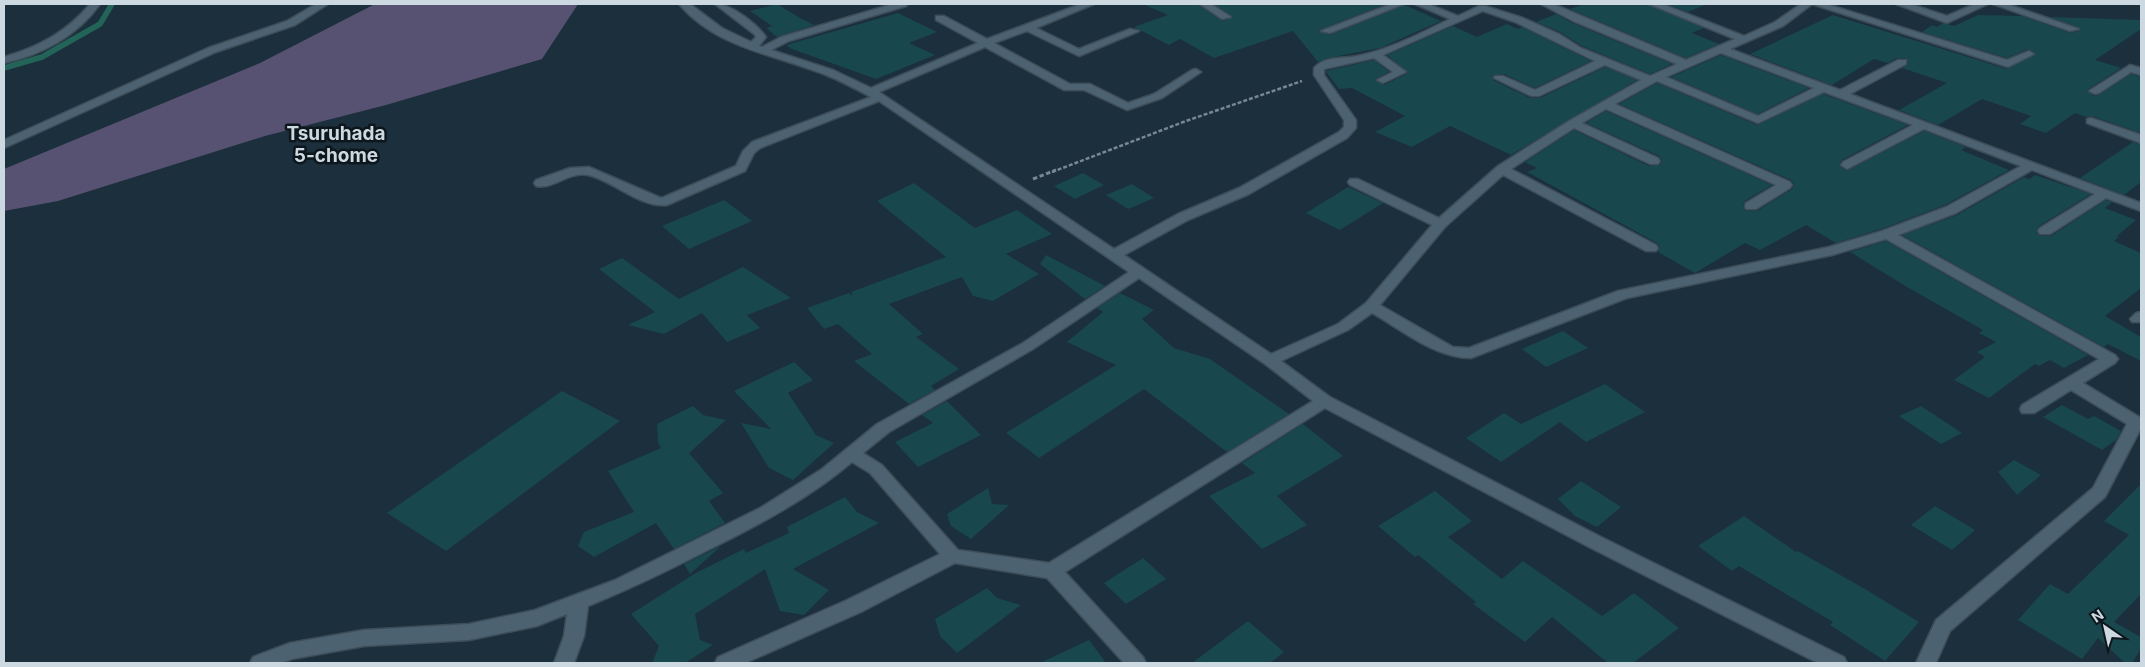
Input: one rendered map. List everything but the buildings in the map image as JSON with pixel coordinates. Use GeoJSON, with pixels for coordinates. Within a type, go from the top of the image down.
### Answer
{"type":"FeatureCollection","features":[{"type":"Feature","properties":{"kind":"street"},"geometry":{"type":"LineString","coordinates":[[4,60],[29,52],[73,29],[83,21],[94,4]]}},
{"type":"Feature","properties":{"kind":"street"},"geometry":{"type":"LineString","coordinates":[[4,144],[148,77],[212,50],[291,24],[323,4]]}},
{"type":"Feature","properties":{"kind":"street"},"geometry":{"type":"LineString","coordinates":[[684,4],[704,22],[727,37],[756,49],[828,72],[876,95],[1270,360],[1324,401],[1586,538],[1836,663]]}},
{"type":"Feature","properties":{"kind":"street"},"geometry":{"type":"LineString","coordinates":[[720,4],[725,10],[758,31],[761,37],[756,49]]}},
{"type":"Feature","properties":{"kind":"street"},"geometry":{"type":"LineString","coordinates":[[756,49],[903,4]]}},
{"type":"Feature","properties":{"kind":"street"},"geometry":{"type":"LineString","coordinates":[[540,183],[570,172],[589,171],[659,202],[667,201],[741,168],[749,151],[756,145],[876,95],[986,43],[1089,4]]}},
{"type":"Feature","properties":{"kind":"street"},"geometry":{"type":"LineString","coordinates":[[1205,4],[1226,17]]}},
{"type":"Feature","properties":{"kind":"street"},"geometry":{"type":"LineString","coordinates":[[1326,31],[1399,4]]}},
{"type":"Feature","properties":{"kind":"street"},"geometry":{"type":"LineString","coordinates":[[1420,4],[1458,19]]}},
{"type":"Feature","properties":{"kind":"street"},"geometry":{"type":"LineString","coordinates":[[1546,4],[1685,64]]}},
{"type":"Feature","properties":{"kind":"street"},"geometry":{"type":"LineString","coordinates":[[1654,4],[1742,39]]}},
{"type":"Feature","properties":{"kind":"street"},"geometry":{"type":"LineString","coordinates":[[1270,360],[1343,327],[1371,306],[1440,224],[1502,168],[1573,123],[1607,106],[1653,78],[1779,24],[1807,4]]}},
{"type":"Feature","properties":{"kind":"street"},"geometry":{"type":"LineString","coordinates":[[1817,4],[2008,64],[2029,54]]}},
{"type":"Feature","properties":{"kind":"street"},"geometry":{"type":"LineString","coordinates":[[1901,4],[1947,20],[1983,4]]}},
{"type":"Feature","properties":{"kind":"street"},"geometry":{"type":"LineString","coordinates":[[1998,4],[2074,28]]}},
{"type":"Feature","properties":{"kind":"street"},"geometry":{"type":"LineString","coordinates":[[1113,255],[1183,217],[1244,191],[1342,135],[1350,128],[1350,120],[1319,75],[1319,68],[1325,64],[1363,59],[1486,6],[1605,61],[1758,120],[1825,87]]}},
{"type":"Feature","properties":{"kind":"street"},"geometry":{"type":"LineString","coordinates":[[940,18],[1068,88],[1086,86],[1128,107],[1158,96],[1196,72]]}},
{"type":"Feature","properties":{"kind":"street"},"geometry":{"type":"LineString","coordinates":[[1026,27],[1079,53],[1134,31]]}},
{"type":"Feature","properties":{"kind":"street"},"geometry":{"type":"LineString","coordinates":[[1721,48],[2141,207]]}},
{"type":"Feature","properties":{"kind":"street"},"geometry":{"type":"LineString","coordinates":[[1374,54],[1401,72],[1383,80]]}},
{"type":"Feature","properties":{"kind":"street"},"geometry":{"type":"LineString","coordinates":[[1500,78],[1535,94],[1605,61]]}},
{"type":"Feature","properties":{"kind":"street"},"geometry":{"type":"LineString","coordinates":[[1843,93],[1902,62]]}},
{"type":"Feature","properties":{"kind":"street"},"geometry":{"type":"LineString","coordinates":[[2095,91],[2130,68],[2141,72]]}},
{"type":"Feature","properties":{"kind":"street"},"geometry":{"type":"LineString","coordinates":[[1607,106],[1786,185],[1751,206]]}},
{"type":"Feature","properties":{"kind":"street"},"geometry":{"type":"LineString","coordinates":[[2091,121],[2141,140]]}},
{"type":"Feature","properties":{"kind":"street"},"geometry":{"type":"LineString","coordinates":[[1573,123],[1654,161]]}},
{"type":"Feature","properties":{"kind":"street"},"geometry":{"type":"LineString","coordinates":[[1847,165],[1924,125]]}},
{"type":"Feature","properties":{"kind":"street"},"geometry":{"type":"LineString","coordinates":[[1371,306],[1448,350],[1459,353],[1471,353],[1623,294],[1832,251],[1887,234],[1951,210],[2031,166]]}},
{"type":"Feature","properties":{"kind":"street"},"geometry":{"type":"LineString","coordinates":[[1502,168],[1652,248]]}},
{"type":"Feature","properties":{"kind":"street"},"geometry":{"type":"LineString","coordinates":[[1354,182],[1440,224]]}},
{"type":"Feature","properties":{"kind":"street"},"geometry":{"type":"LineString","coordinates":[[2046,231],[2104,194]]}},
{"type":"Feature","properties":{"kind":"street"},"geometry":{"type":"LineString","coordinates":[[1887,234],[2110,359],[2028,409]]}},
{"type":"Feature","properties":{"kind":"street"},"geometry":{"type":"LineString","coordinates":[[260,663],[290,651],[364,638],[469,632],[537,618],[622,585],[766,514],[828,473],[883,428],[1028,346],[1138,272]]}},
{"type":"Feature","properties":{"kind":"street"},"geometry":{"type":"LineString","coordinates":[[1926,663],[1943,626],[2099,492],[2136,422],[2071,384]]}},
{"type":"Feature","properties":{"kind":"street"},"geometry":{"type":"LineString","coordinates":[[725,663],[854,606],[952,556],[1052,570],[1324,401]]}},
{"type":"Feature","properties":{"kind":"street"},"geometry":{"type":"LineString","coordinates":[[851,454],[876,469],[952,556]]}},
{"type":"Feature","properties":{"kind":"street"},"geometry":{"type":"LineString","coordinates":[[1052,570],[1136,663]]}},
{"type":"Feature","properties":{"kind":"street"},"geometry":{"type":"LineString","coordinates":[[564,663],[574,636],[579,601]]}},
{"type":"Feature","properties":{"kind":"path"},"geometry":{"type":"LineString","coordinates":[[1012,187],[1194,118],[1319,75]]}},
{"type":"Feature","properties":{"kind":"shaded area"},"geometry":{"type":"Polygon","coordinates":[[[375,4],[578,4],[542,59],[386,105],[265,136],[58,201],[4,211],[4,169],[260,63],[375,4]]]}},
{"type":"Feature","properties":{"kind":"waterway"},"geometry":{"type":"LineString","coordinates":[[4,68],[42,57],[100,24],[112,4]]}},
{"type":"Feature","properties":{"kind":"district","name":"Tsuruhada 5-chome"},"geometry":{"type":"Point","coordinates":[336,144]}}]}
